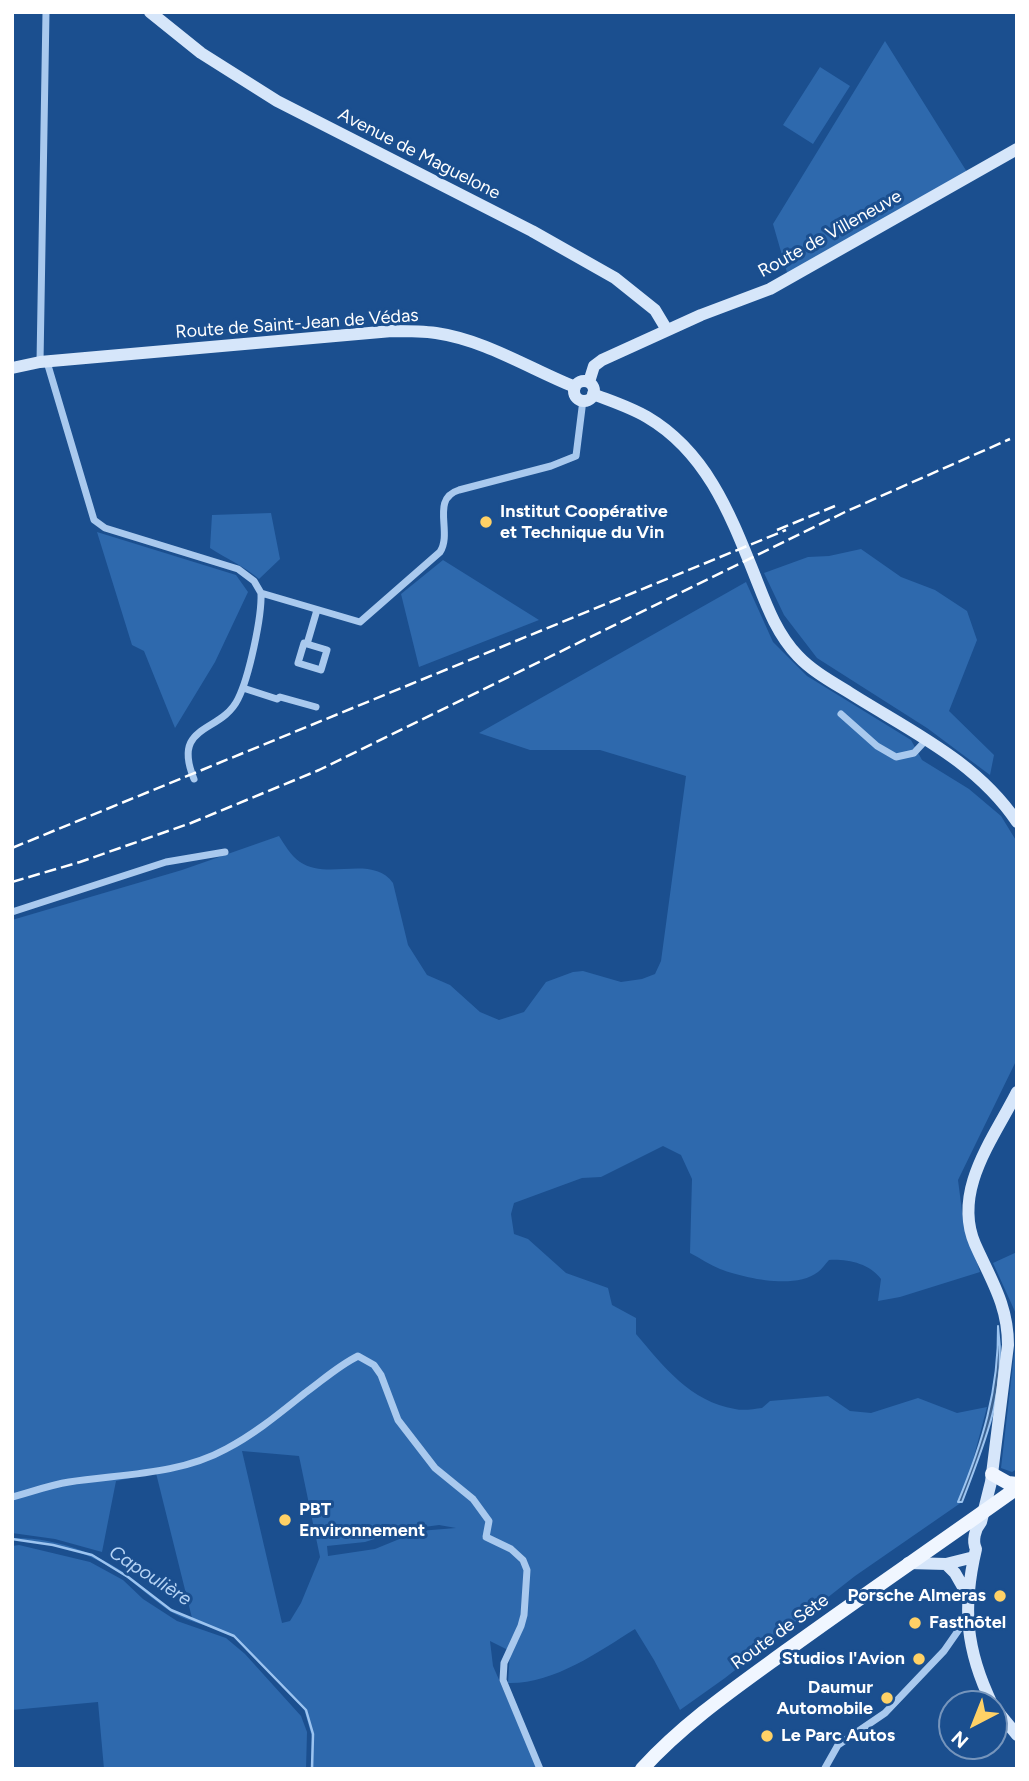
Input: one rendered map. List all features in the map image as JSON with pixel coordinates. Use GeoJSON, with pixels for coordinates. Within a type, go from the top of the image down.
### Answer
{"type":"FeatureCollection","features":[{"type":"Feature","properties":{"kind":"main road"},"geometry":{"type":"LineString","coordinates":[[992,1474],[1017,1486]]}},
{"type":"Feature","properties":{"kind":"main road","name":"Route de Sète"},"geometry":{"type":"LineString","coordinates":[[642,1769],[664,1744],[698,1715],[908,1563],[982,1517],[1017,1486]]}},
{"type":"Feature","properties":{"kind":"main road"},"geometry":{"type":"LineString","coordinates":[[1000,1500],[1017,1500]]}},
{"type":"Feature","properties":{"kind":"street"},"geometry":{"type":"LineString","coordinates":[[46,12],[43,362],[94,520],[105,528],[239,569],[254,582],[261,593],[259,615],[243,688],[232,708],[197,734],[188,752],[194,779]]}},
{"type":"Feature","properties":{"kind":"street","name":"Avenue de Maguelone"},"geometry":{"type":"LineString","coordinates":[[150,12],[201,53],[277,101],[532,231],[615,278],[655,310],[667,330]]}},
{"type":"Feature","properties":{"kind":"street","name":"Route de Villeneuve"},"geometry":{"type":"LineString","coordinates":[[588,392],[594,366],[602,360],[667,330],[771,289],[1017,149]]}},
{"type":"Feature","properties":{"kind":"street","name":"Route de Saint-Jean de Védas"},"geometry":{"type":"LineString","coordinates":[[12,368],[43,362],[392,331],[419,331],[463,340],[575,387],[579,382],[588,392]]}},
{"type":"Feature","properties":{"kind":"street"},"geometry":{"type":"LineString","coordinates":[[261,593],[354,621],[365,620],[440,552],[445,540],[443,508],[449,495],[551,466],[576,456],[588,392],[645,415],[684,446],[712,480],[778,629],[799,657],[816,671],[972,770],[993,791],[1017,822]]}},
{"type":"Feature","properties":{"kind":"street"},"geometry":{"type":"LineString","coordinates":[[307,644],[327,650],[321,670],[298,663],[317,610]]}},
{"type":"Feature","properties":{"kind":"street"},"geometry":{"type":"LineString","coordinates":[[243,688],[316,707]]}},
{"type":"Feature","properties":{"kind":"street"},"geometry":{"type":"LineString","coordinates":[[841,714],[877,746],[896,757],[914,753],[926,740]]}},
{"type":"Feature","properties":{"kind":"street"},"geometry":{"type":"LineString","coordinates":[[12,912],[166,862],[225,852]]}},
{"type":"Feature","properties":{"kind":"street"},"geometry":{"type":"LineString","coordinates":[[987,1690],[972,1655],[968,1636],[968,1595],[977,1527],[992,1474],[1008,1328],[1004,1309],[972,1236],[970,1196],[976,1170],[1015,1101]]}},
{"type":"Feature","properties":{"kind":"street"},"geometry":{"type":"LineString","coordinates":[[12,1497],[67,1482],[148,1472],[206,1458],[226,1449],[274,1418],[341,1364],[358,1356],[374,1365],[381,1375],[398,1420],[435,1468],[473,1499],[489,1521],[486,1537],[511,1549],[523,1560],[527,1570],[524,1615],[505,1663],[503,1680],[540,1769]]}},
{"type":"Feature","properties":{"kind":"street"},"geometry":{"type":"LineString","coordinates":[[908,1563],[946,1564],[975,1553]]}},
{"type":"Feature","properties":{"kind":"street"},"geometry":{"type":"LineString","coordinates":[[946,1564],[956,1573],[968,1595]]}},
{"type":"Feature","properties":{"kind":"street"},"geometry":{"type":"LineString","coordinates":[[825,1768],[838,1745],[885,1713],[944,1651],[968,1618]]}},
{"type":"Feature","properties":{"kind":"shaded area"},"geometry":{"type":"Polygon","coordinates":[[[885,41],[967,172],[788,276],[773,224],[885,41]]]}},
{"type":"Feature","properties":{"kind":"shaded area"},"geometry":{"type":"Polygon","coordinates":[[[820,67],[850,86],[813,144],[783,125],[820,67]]]}},
{"type":"Feature","properties":{"kind":"shaded area"},"geometry":{"type":"Polygon","coordinates":[[[271,513],[280,559],[259,579],[210,548],[212,515],[271,513]]]}},
{"type":"Feature","properties":{"kind":"shaded area"},"geometry":{"type":"Polygon","coordinates":[[[97,532],[236,575],[248,592],[215,662],[175,728],[144,651],[132,645],[97,532]]]}},
{"type":"Feature","properties":{"kind":"shaded area"},"geometry":{"type":"Polygon","coordinates":[[[861,549],[901,577],[935,590],[967,611],[977,640],[949,711],[994,755],[990,775],[927,728],[817,658],[784,615],[764,573],[808,557],[829,556],[861,549]]]}},
{"type":"Feature","properties":{"kind":"shaded area"},"geometry":{"type":"Polygon","coordinates":[[[443,560],[539,620],[419,667],[401,594],[443,560]]]}},
{"type":"Feature","properties":{"kind":"shaded area"},"geometry":{"type":"Polygon","coordinates":[[[746,582],[773,642],[807,676],[911,740],[922,760],[969,789],[1001,816],[1017,842],[1017,1059],[958,1180],[963,1219],[980,1272],[900,1297],[878,1301],[881,1279],[870,1269],[850,1261],[829,1260],[819,1271],[808,1277],[783,1281],[755,1279],[720,1269],[690,1253],[692,1179],[681,1155],[663,1146],[601,1177],[582,1178],[514,1203],[511,1214],[514,1234],[528,1239],[566,1273],[608,1288],[612,1305],[636,1318],[636,1334],[668,1370],[691,1391],[719,1405],[748,1410],[762,1408],[770,1401],[828,1396],[850,1411],[871,1413],[918,1398],[957,1413],[987,1407],[962,1502],[855,1576],[680,1710],[635,1629],[575,1665],[525,1682],[508,1683],[510,1651],[490,1641],[493,1666],[538,1769],[311,1769],[312,1737],[304,1709],[234,1637],[173,1613],[117,1571],[89,1556],[59,1546],[12,1540],[29,1538],[63,1544],[95,1556],[125,1573],[170,1609],[192,1618],[156,1473],[116,1481],[102,1552],[55,1539],[12,1533],[12,920],[182,870],[279,836],[293,856],[311,867],[374,870],[384,875],[393,883],[408,945],[427,975],[450,985],[480,1012],[499,1020],[524,1012],[546,982],[573,972],[583,971],[621,982],[655,974],[661,961],[686,776],[600,750],[530,750],[479,733],[746,582]],[[242,1451],[282,1623],[290,1621],[301,1603],[320,1557],[299,1456],[242,1451]],[[421,1524],[365,1542],[327,1546],[328,1556],[375,1549],[419,1531],[456,1528],[439,1525],[424,1527],[421,1524]]]}},
{"type":"Feature","properties":{"kind":"shaded area"},"geometry":{"type":"Polygon","coordinates":[[[1017,1252],[1017,1316],[993,1263],[1017,1252]]]}},
{"type":"Feature","properties":{"kind":"shaded area"},"geometry":{"type":"Polygon","coordinates":[[[998,1326],[1000,1350],[997,1395],[979,1458],[962,1502],[958,1502],[975,1459],[992,1395],[998,1326]]]}},
{"type":"Feature","properties":{"kind":"shaded area"},"geometry":{"type":"Polygon","coordinates":[[[1017,1329],[1017,1469],[1012,1472],[1001,1468],[1017,1329]]]}},
{"type":"Feature","properties":{"kind":"shaded area"},"geometry":{"type":"Polygon","coordinates":[[[19,1545],[90,1562],[123,1580],[143,1599],[177,1621],[226,1638],[245,1654],[301,1716],[307,1732],[306,1769],[104,1769],[98,1702],[12,1710],[12,1546],[19,1545]]]}},
{"type":"Feature","properties":{"kind":"waterway","name":"Capoulière"},"geometry":{"type":"LineString","coordinates":[[12,1539],[53,1545],[92,1555],[128,1577],[171,1610],[234,1636],[306,1710],[313,1734],[312,1769]]}},
{"type":"Feature","properties":{"kind":"railway"},"geometry":{"type":"LineString","coordinates":[[12,882],[80,862],[191,823],[319,770],[845,512],[1010,439]]}},
{"type":"Feature","properties":{"kind":"railway"},"geometry":{"type":"LineString","coordinates":[[777,530],[835,506]]}},
{"type":"Feature","properties":{"kind":"railway"},"geometry":{"type":"LineString","coordinates":[[12,848],[786,530]]}},
{"type":"Feature","properties":{"kind":"place","name":"Institut Coopérative et Technique du Vin"},"geometry":{"type":"Point","coordinates":[486,522]}},
{"type":"Feature","properties":{"kind":"place","name":"PBT Environnement"},"geometry":{"type":"Point","coordinates":[285,1520]}},
{"type":"Feature","properties":{"kind":"place","name":"Porsche Almeras"},"geometry":{"type":"Point","coordinates":[1000,1596]}},
{"type":"Feature","properties":{"kind":"place","name":"Fasthôtel"},"geometry":{"type":"Point","coordinates":[915,1623]}},
{"type":"Feature","properties":{"kind":"place","name":"Studios l'Avion"},"geometry":{"type":"Point","coordinates":[919,1659]}},
{"type":"Feature","properties":{"kind":"place","name":"Daumur Automobile"},"geometry":{"type":"Point","coordinates":[887,1698]}},
{"type":"Feature","properties":{"kind":"place","name":"Le Parc Autos"},"geometry":{"type":"Point","coordinates":[767,1736]}}]}
